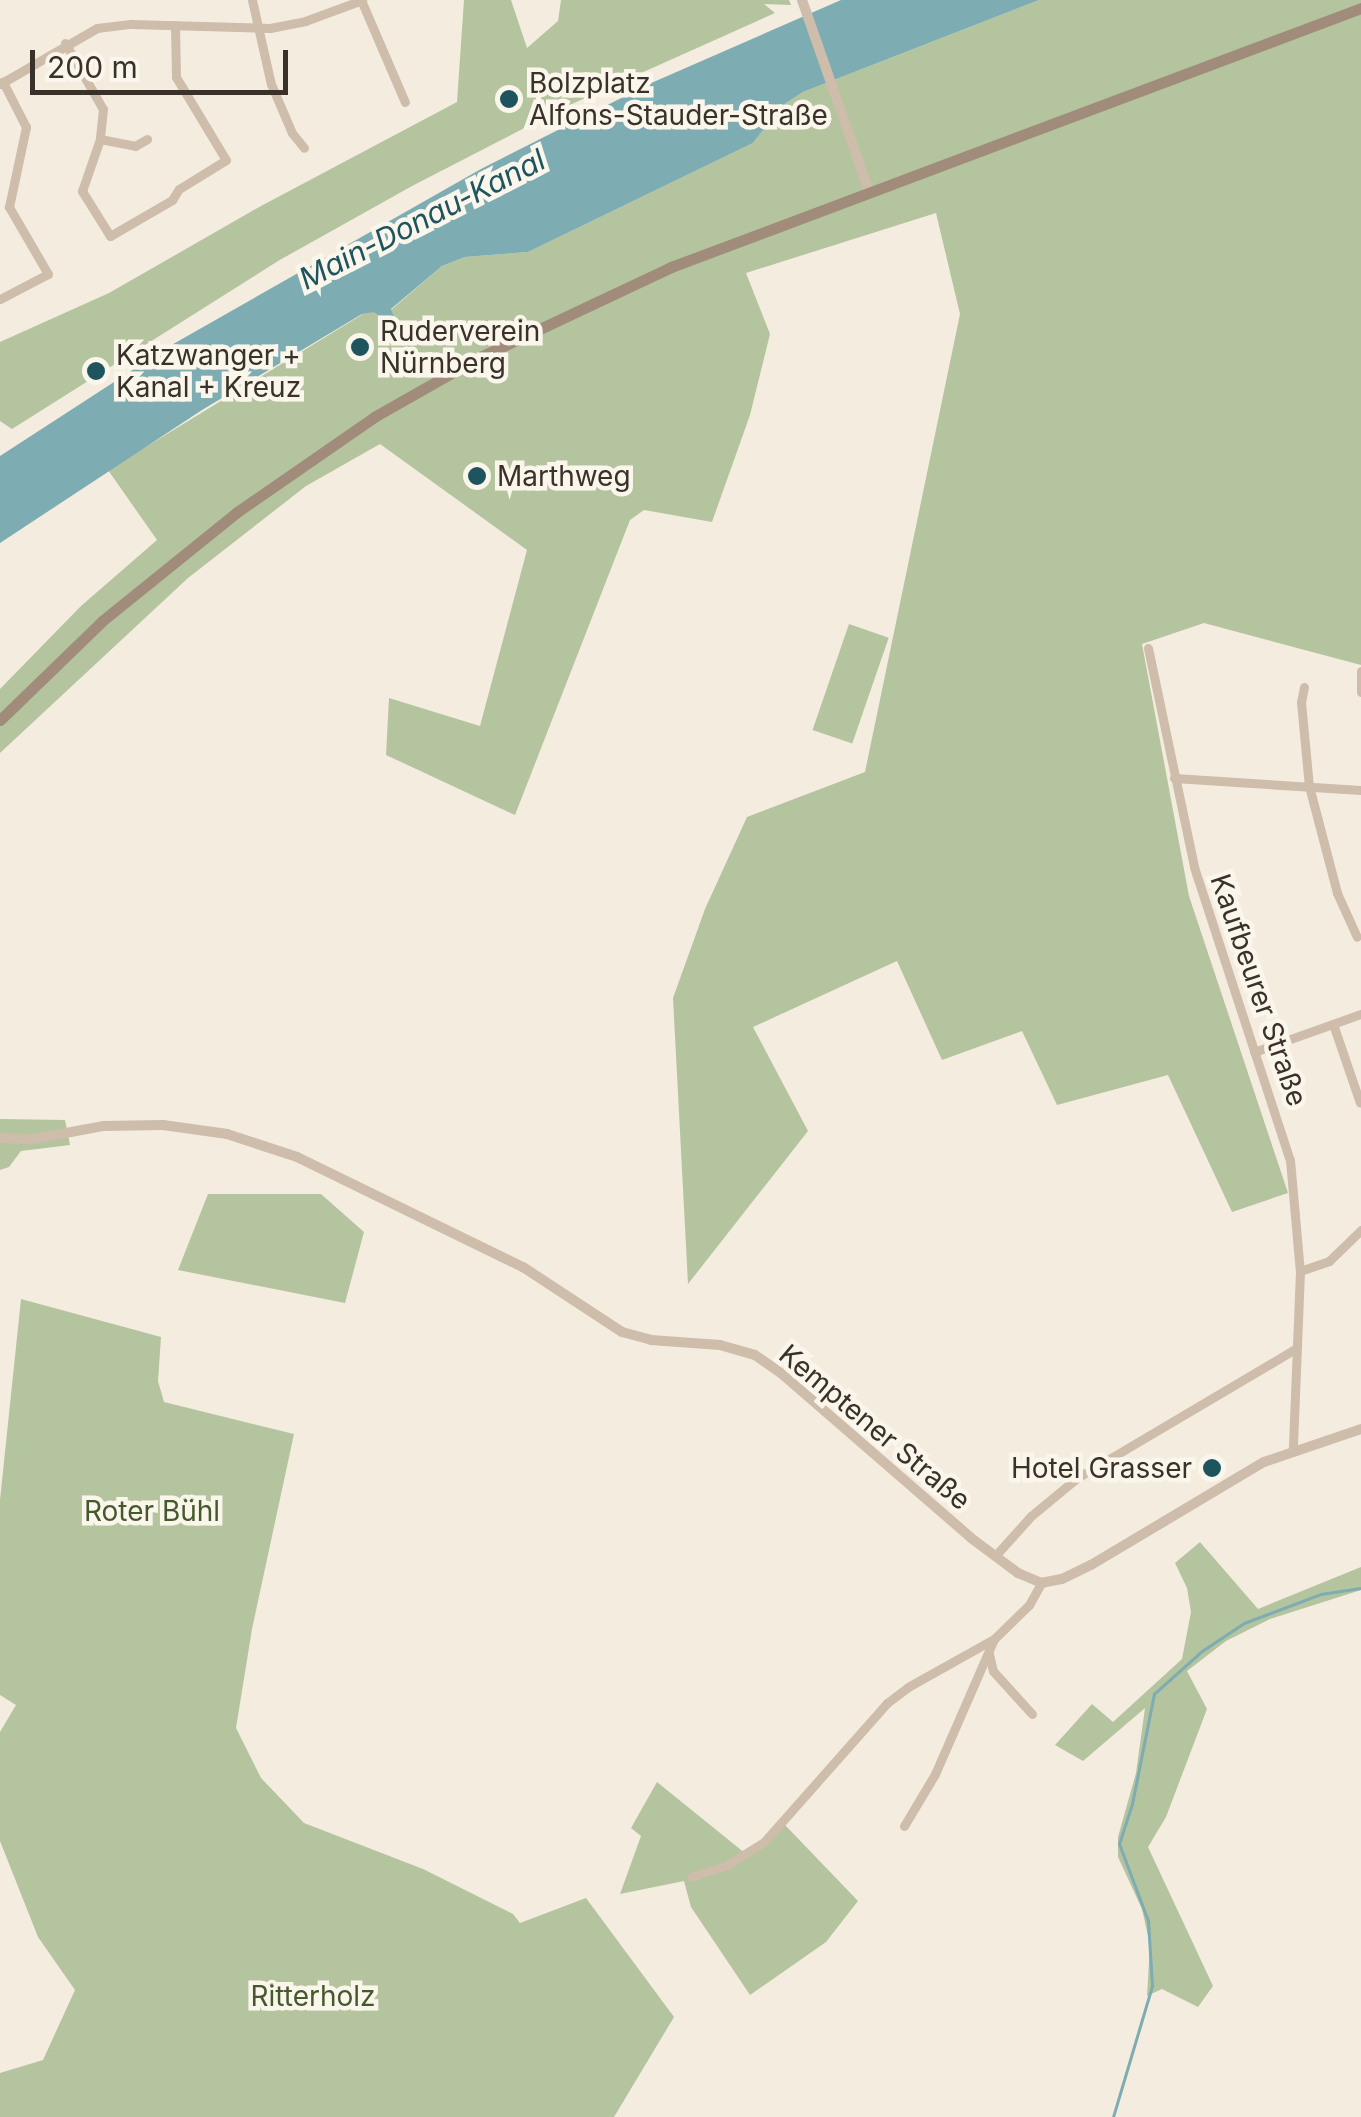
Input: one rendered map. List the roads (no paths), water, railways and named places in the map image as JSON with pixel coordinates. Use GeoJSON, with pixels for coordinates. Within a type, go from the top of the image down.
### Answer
{"type":"FeatureCollection","features":[{"type":"Feature","properties":{"kind":"main road"},"geometry":{"type":"LineString","coordinates":[[0,720],[102,622],[185,552],[313,457],[478,358],[616,290],[869,191],[1361,8]]}},
{"type":"Feature","properties":{"kind":"street"},"geometry":{"type":"LineString","coordinates":[[252,0],[275,95],[292,133],[304,148]]}},
{"type":"Feature","properties":{"kind":"street"},"geometry":{"type":"LineString","coordinates":[[2,299],[48,274],[9,207],[26,127],[2,83],[87,32],[118,24],[298,23],[361,0],[405,102]]}},
{"type":"Feature","properties":{"kind":"street"},"geometry":{"type":"LineString","coordinates":[[802,0],[869,191]]}},
{"type":"Feature","properties":{"kind":"street"},"geometry":{"type":"LineString","coordinates":[[65,44],[104,109],[100,139],[82,190],[110,236],[172,200],[178,189],[226,160],[176,77],[176,24]]}},
{"type":"Feature","properties":{"kind":"street"},"geometry":{"type":"LineString","coordinates":[[100,139],[135,146],[147,139]]}},
{"type":"Feature","properties":{"kind":"street","name":"Kaufbeurer Straße"},"geometry":{"type":"LineString","coordinates":[[1148,648],[1194,867],[1290,1160],[1300,1272],[1293,1449]]}},
{"type":"Feature","properties":{"kind":"street"},"geometry":{"type":"LineString","coordinates":[[1361,672],[1361,692]]}},
{"type":"Feature","properties":{"kind":"street"},"geometry":{"type":"LineString","coordinates":[[1304,687],[1301,702],[1309,786],[1337,893],[1357,937]]}},
{"type":"Feature","properties":{"kind":"street"},"geometry":{"type":"LineString","coordinates":[[1174,778],[1361,790]]}},
{"type":"Feature","properties":{"kind":"street"},"geometry":{"type":"LineString","coordinates":[[1254,1052],[1361,1014]]}},
{"type":"Feature","properties":{"kind":"street"},"geometry":{"type":"LineString","coordinates":[[1333,1024],[1360,1103]]}},
{"type":"Feature","properties":{"kind":"street","name":"Kemptener Straße"},"geometry":{"type":"LineString","coordinates":[[0,1138],[33,1139],[103,1126],[163,1125],[228,1134],[297,1156],[523,1267],[622,1332],[651,1340],[720,1345],[755,1355],[995,1556],[1026,1578],[1041,1583]]}},
{"type":"Feature","properties":{"kind":"street"},"geometry":{"type":"LineString","coordinates":[[1300,1272],[1329,1262],[1360,1233]]}},
{"type":"Feature","properties":{"kind":"street"},"geometry":{"type":"LineString","coordinates":[[995,1556],[1031,1516],[1077,1478],[1295,1349]]}},
{"type":"Feature","properties":{"kind":"street"},"geometry":{"type":"LineString","coordinates":[[691,1877],[727,1866],[764,1842],[888,1703],[908,1687],[994,1639],[1030,1605],[1041,1583],[1062,1579],[1091,1565],[1248,1471],[1293,1449],[1361,1429]]}},
{"type":"Feature","properties":{"kind":"street"},"geometry":{"type":"LineString","coordinates":[[904,1826],[936,1774],[994,1639]]}},
{"type":"Feature","properties":{"kind":"street"},"geometry":{"type":"LineString","coordinates":[[989,1651],[993,1671],[1032,1714]]}},
{"type":"Feature","properties":{"kind":"water","name":"Main-Donau-Kanal"},"geometry":{"type":"Polygon","coordinates":[[[841,0],[1039,0],[803,92],[783,105],[753,143],[528,252],[465,257],[442,266],[391,309],[397,324],[393,326],[374,312],[362,314],[202,410],[0,543],[0,456],[168,347],[481,169],[649,84],[841,0]]]}},
{"type":"Feature","properties":{"kind":"waterway"},"geometry":{"type":"LineString","coordinates":[[1113,2117],[1152,1986],[1148,1921],[1119,1844],[1132,1804],[1154,1694],[1202,1651],[1244,1623],[1321,1594],[1361,1588]]}},
{"type":"Feature","properties":{"kind":"place","name":"Bolzplatz Alfons-Stauder-Straße"},"geometry":{"type":"Point","coordinates":[509,99]}},
{"type":"Feature","properties":{"kind":"place","name":"Ruderverein Nürnberg"},"geometry":{"type":"Point","coordinates":[360,347]}},
{"type":"Feature","properties":{"kind":"place","name":"Katzwanger + Kanal + Kreuz"},"geometry":{"type":"Point","coordinates":[96,371]}},
{"type":"Feature","properties":{"kind":"place","name":"Marthweg"},"geometry":{"type":"Point","coordinates":[477,476]}},
{"type":"Feature","properties":{"kind":"place","name":"Hotel Grasser"},"geometry":{"type":"Point","coordinates":[1212,1468]}},
{"type":"Feature","properties":{"kind":"park label","name":"Roter Bühl"},"geometry":{"type":"Point","coordinates":[152,1511]}},
{"type":"Feature","properties":{"kind":"park label","name":"Ritterholz"},"geometry":{"type":"Point","coordinates":[313,1996]}}]}
